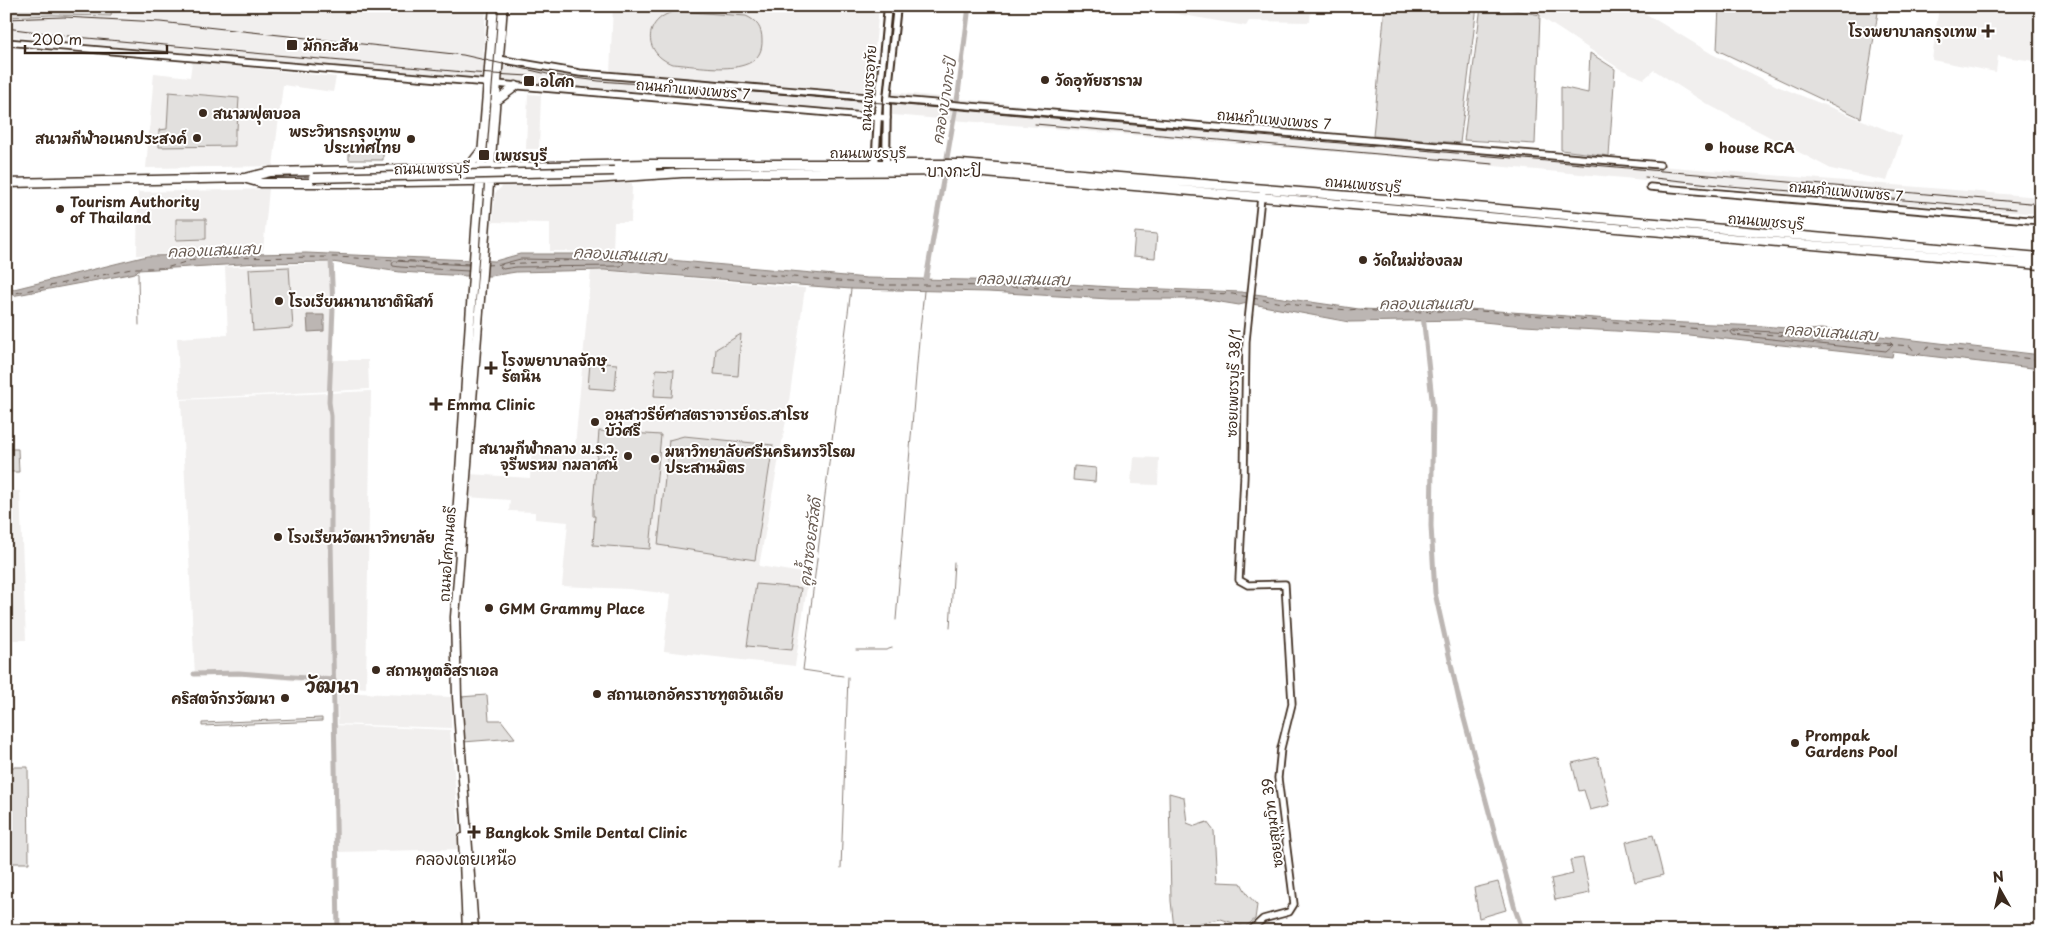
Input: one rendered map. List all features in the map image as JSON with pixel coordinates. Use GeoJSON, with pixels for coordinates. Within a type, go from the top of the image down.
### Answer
{"type":"FeatureCollection","features":[{"type":"Feature","properties":{"kind":"main road"},"geometry":{"type":"LineString","coordinates":[[494,6],[492,84],[495,102],[492,151],[496,159],[505,168]]}},
{"type":"Feature","properties":{"kind":"main road"},"geometry":{"type":"LineString","coordinates":[[485,168],[483,149],[492,84],[498,60],[503,6]]}},
{"type":"Feature","properties":{"kind":"main road","name":"ถนนเพชรอุทัย"},"geometry":{"type":"LineString","coordinates":[[875,168],[879,98],[888,6]]}},
{"type":"Feature","properties":{"kind":"main road","name":"ถนนเพชรอุทัย"},"geometry":{"type":"LineString","coordinates":[[886,164],[887,99],[897,6]]}},
{"type":"Feature","properties":{"kind":"main road"},"geometry":{"type":"LineString","coordinates":[[495,102],[516,86]]}},
{"type":"Feature","properties":{"kind":"main road"},"geometry":{"type":"LineString","coordinates":[[485,168],[492,142]]}},
{"type":"Feature","properties":{"kind":"main road"},"geometry":{"type":"LineString","coordinates":[[877,147],[883,150],[886,146]]}},
{"type":"Feature","properties":{"kind":"main road"},"geometry":{"type":"LineString","coordinates":[[460,169],[470,164],[483,149]]}},
{"type":"Feature","properties":{"kind":"main road","name":"ถนนเพชรบุรี"},"geometry":{"type":"LineString","coordinates":[[6,183],[614,171],[650,169],[681,164]]}},
{"type":"Feature","properties":{"kind":"main road","name":"ถนนเพชรบุรี"},"geometry":{"type":"LineString","coordinates":[[244,178],[270,172],[681,164],[875,168],[886,164],[1083,177],[1385,203],[1881,247],[2041,265]]}},
{"type":"Feature","properties":{"kind":"main road"},"geometry":{"type":"LineString","coordinates":[[542,167],[537,172],[538,177],[542,179]]}},
{"type":"Feature","properties":{"kind":"main road","name":"ถนนเพชรบุรี"},"geometry":{"type":"LineString","coordinates":[[244,178],[261,183],[506,180],[629,178],[682,173],[947,167]]}},
{"type":"Feature","properties":{"kind":"main road","name":"ถนนอโศกมนตรี"},"geometry":{"type":"LineString","coordinates":[[483,196],[480,180],[485,168]]}},
{"type":"Feature","properties":{"kind":"main road","name":"ถนนอโศกมนตรี"},"geometry":{"type":"LineString","coordinates":[[474,931],[457,697],[455,634],[480,230],[483,196],[489,180],[485,168]]}},
{"type":"Feature","properties":{"kind":"main road"},"geometry":{"type":"LineString","coordinates":[[428,181],[434,176],[430,169]]}},
{"type":"Feature","properties":{"kind":"main road","name":"ถนนเพชรบุรี"},"geometry":{"type":"LineString","coordinates":[[650,169],[682,173]]}},
{"type":"Feature","properties":{"kind":"main road"},"geometry":{"type":"LineString","coordinates":[[460,180],[472,184],[483,196],[506,180]]}},
{"type":"Feature","properties":{"kind":"main road","name":"ถนนเพชรบุรี"},"geometry":{"type":"LineString","coordinates":[[1881,247],[2041,257]]}},
{"type":"Feature","properties":{"kind":"main road","name":"ถนนอโศกมนตรี"},"geometry":{"type":"LineString","coordinates":[[467,931],[450,630],[475,305]]}},
{"type":"Feature","properties":{"kind":"street","name":"ถนนกำแพงเพชร 7"},"geometry":{"type":"LineString","coordinates":[[6,42],[887,118]]}},
{"type":"Feature","properties":{"kind":"street","name":"ถนนกำแพงเพชร 7"},"geometry":{"type":"LineString","coordinates":[[498,60],[607,76],[879,98]]}},
{"type":"Feature","properties":{"kind":"street","name":"ถนนกำแพงเพชร 7"},"geometry":{"type":"LineString","coordinates":[[887,99],[1660,165]]}},
{"type":"Feature","properties":{"kind":"street","name":"ถนนกำแพงเพชร 7"},"geometry":{"type":"LineString","coordinates":[[1650,187],[2041,221]]}},
{"type":"Feature","properties":{"kind":"street","name":"ซอยเพชรบุรี 38/1"},"geometry":{"type":"LineString","coordinates":[[1239,580],[1244,478],[1244,364],[1251,287],[1263,193]]}},
{"type":"Feature","properties":{"kind":"street","name":"ซอยสุขุมวิท 39"},"geometry":{"type":"LineString","coordinates":[[1239,580],[1248,585],[1285,584],[1292,704],[1281,748],[1278,778],[1294,904],[1289,912],[1262,919],[1250,931]]}},
{"type":"Feature","properties":{"kind":"shaded area"},"geometry":{"type":"Polygon","coordinates":[[[6,6],[112,6],[111,16],[52,15],[6,17],[6,6]]]}},
{"type":"Feature","properties":{"kind":"shaded area"},"geometry":{"type":"Polygon","coordinates":[[[112,6],[486,6],[483,57],[610,73],[613,6],[879,6],[871,90],[1538,156],[2041,197],[2041,214],[1894,203],[1429,160],[523,84],[6,36],[6,18],[112,17],[158,20],[111,16],[112,6]]]}},
{"type":"Feature","properties":{"kind":"shaded area"},"geometry":{"type":"Polygon","coordinates":[[[1132,6],[1311,6],[1310,22],[1249,21],[1246,26],[1132,6]]]}},
{"type":"Feature","properties":{"kind":"shaded area"},"geometry":{"type":"Polygon","coordinates":[[[1385,6],[1477,6],[1460,143],[1373,136],[1385,6]]]}},
{"type":"Feature","properties":{"kind":"shaded area"},"geometry":{"type":"Polygon","coordinates":[[[1481,6],[1494,6],[1540,15],[1535,144],[1464,140],[1481,6]]]}},
{"type":"Feature","properties":{"kind":"shaded area"},"geometry":{"type":"Polygon","coordinates":[[[1524,6],[1633,6],[1712,54],[1777,86],[1902,136],[1887,181],[1831,169],[1707,104],[1654,70],[1644,79],[1620,69],[1524,6]]]}},
{"type":"Feature","properties":{"kind":"shaded area"},"geometry":{"type":"Polygon","coordinates":[[[1719,6],[1879,6],[1861,118],[1717,50],[1719,6]]]}},
{"type":"Feature","properties":{"kind":"shaded area","name":"โรงพยาบาลกรุงเทพ"},"geometry":{"type":"Polygon","coordinates":[[[1939,6],[2041,6],[2041,62],[1998,56],[1996,72],[1932,60],[1939,6]]]}},
{"type":"Feature","properties":{"kind":"shaded area"},"geometry":{"type":"Polygon","coordinates":[[[677,11],[746,16],[753,20],[760,28],[762,40],[760,53],[752,61],[741,66],[727,68],[672,64],[662,59],[655,52],[651,44],[653,27],[658,20],[677,11]]]}},
{"type":"Feature","properties":{"kind":"shaded area"},"geometry":{"type":"Polygon","coordinates":[[[1590,53],[1615,69],[1609,156],[1561,150],[1561,87],[1588,93],[1590,53]]]}},
{"type":"Feature","properties":{"kind":"shaded area"},"geometry":{"type":"Polygon","coordinates":[[[192,62],[336,77],[333,92],[283,85],[273,166],[146,168],[154,73],[190,77],[192,62]]]}},
{"type":"Feature","properties":{"kind":"shaded area","name":"สนามฟุตบอล"},"geometry":{"type":"Polygon","coordinates":[[[169,92],[239,98],[235,146],[159,147],[159,130],[167,129],[169,92]]]}},
{"type":"Feature","properties":{"kind":"shaded area"},"geometry":{"type":"Polygon","coordinates":[[[528,94],[541,95],[539,149],[526,149],[528,94]]]}},
{"type":"Feature","properties":{"kind":"shaded area"},"geometry":{"type":"Polygon","coordinates":[[[349,146],[383,147],[383,160],[349,160],[349,146]]]}},
{"type":"Feature","properties":{"kind":"shaded area"},"geometry":{"type":"Polygon","coordinates":[[[632,183],[631,222],[614,222],[613,252],[550,251],[550,223],[493,222],[495,193],[504,185],[632,183]]]}},
{"type":"Feature","properties":{"kind":"shaded area"},"geometry":{"type":"Polygon","coordinates":[[[269,189],[263,251],[137,255],[138,192],[269,189]]]}},
{"type":"Feature","properties":{"kind":"shaded area"},"geometry":{"type":"Polygon","coordinates":[[[176,219],[206,219],[206,239],[176,240],[176,219]]]}},
{"type":"Feature","properties":{"kind":"shaded area"},"geometry":{"type":"Polygon","coordinates":[[[1135,232],[1157,234],[1155,258],[1133,256],[1135,232]]]}},
{"type":"Feature","properties":{"kind":"shaded area","name":"โรงเรียนนานาชาตินิสท์"},"geometry":{"type":"Polygon","coordinates":[[[333,263],[330,360],[368,360],[369,389],[180,399],[177,338],[228,335],[225,267],[333,263]]]}},
{"type":"Feature","properties":{"kind":"shaded area"},"geometry":{"type":"Polygon","coordinates":[[[289,267],[293,328],[253,331],[249,269],[289,267]]]}},
{"type":"Feature","properties":{"kind":"shaded area","name":"มหาวิทยาลัยศรีนครินทรวิโรฒ ประสานมิตร"},"geometry":{"type":"Polygon","coordinates":[[[591,270],[805,288],[787,415],[759,566],[809,574],[795,666],[664,651],[670,594],[629,589],[562,586],[568,522],[535,519],[535,512],[509,511],[510,500],[467,497],[469,474],[530,478],[532,443],[575,446],[591,270]]]}},
{"type":"Feature","properties":{"kind":"shaded area"},"geometry":{"type":"Polygon","coordinates":[[[741,334],[738,376],[714,374],[716,349],[741,334]]]}},
{"type":"Feature","properties":{"kind":"shaded area"},"geometry":{"type":"Polygon","coordinates":[[[590,362],[617,364],[615,390],[588,388],[590,362]]]}},
{"type":"Feature","properties":{"kind":"shaded area"},"geometry":{"type":"Polygon","coordinates":[[[656,369],[674,370],[672,397],[654,396],[656,369]]]}},
{"type":"Feature","properties":{"kind":"shaded area","name":"โรงเรียนวัฒนาวิทยาลัย"},"geometry":{"type":"Polygon","coordinates":[[[371,391],[366,688],[238,675],[195,676],[181,400],[371,391]]]}},
{"type":"Feature","properties":{"kind":"shaded area","name":"สนามกีฬากลาง ม.ร.ว. จุรีพรหม กมลาศน์"},"geometry":{"type":"Polygon","coordinates":[[[599,431],[661,435],[650,549],[593,545],[595,516],[593,516],[593,505],[599,431]]]}},
{"type":"Feature","properties":{"kind":"shaded area"},"geometry":{"type":"Polygon","coordinates":[[[684,436],[773,445],[755,560],[658,545],[669,440],[684,436]]]}},
{"type":"Feature","properties":{"kind":"shaded area"},"geometry":{"type":"Polygon","coordinates":[[[6,449],[18,449],[19,472],[6,472],[6,449]]]}},
{"type":"Feature","properties":{"kind":"shaded area"},"geometry":{"type":"Polygon","coordinates":[[[1133,457],[1159,458],[1158,485],[1131,484],[1133,457]]]}},
{"type":"Feature","properties":{"kind":"shaded area"},"geometry":{"type":"Polygon","coordinates":[[[1074,466],[1096,468],[1095,482],[1073,480],[1074,466]]]}},
{"type":"Feature","properties":{"kind":"shaded area"},"geometry":{"type":"Polygon","coordinates":[[[6,491],[20,491],[26,640],[6,640],[6,491]]]}},
{"type":"Feature","properties":{"kind":"shaded area"},"geometry":{"type":"Polygon","coordinates":[[[756,584],[801,588],[792,650],[747,646],[756,584]]]}},
{"type":"Feature","properties":{"kind":"shaded area"},"geometry":{"type":"Polygon","coordinates":[[[337,692],[451,697],[451,728],[338,724],[337,692]]]}},
{"type":"Feature","properties":{"kind":"shaded area"},"geometry":{"type":"Polygon","coordinates":[[[487,695],[489,720],[501,720],[515,738],[463,742],[460,697],[487,695]]]}},
{"type":"Feature","properties":{"kind":"shaded area"},"geometry":{"type":"Polygon","coordinates":[[[322,718],[322,721],[202,726],[202,723],[322,718]]]}},
{"type":"Feature","properties":{"kind":"shaded area"},"geometry":{"type":"Polygon","coordinates":[[[334,725],[450,730],[461,849],[338,852],[334,725]]]}},
{"type":"Feature","properties":{"kind":"shaded area"},"geometry":{"type":"Polygon","coordinates":[[[1598,757],[1610,805],[1590,810],[1584,790],[1579,791],[1572,763],[1598,757]]]}},
{"type":"Feature","properties":{"kind":"shaded area"},"geometry":{"type":"Polygon","coordinates":[[[6,767],[28,767],[29,863],[6,863],[6,767]]]}},
{"type":"Feature","properties":{"kind":"shaded area"},"geometry":{"type":"Polygon","coordinates":[[[1169,793],[1184,797],[1187,823],[1195,826],[1207,822],[1214,831],[1217,882],[1241,883],[1247,894],[1257,905],[1255,919],[1245,927],[1221,919],[1174,928],[1171,901],[1169,793]]]}},
{"type":"Feature","properties":{"kind":"shaded area"},"geometry":{"type":"Polygon","coordinates":[[[1653,835],[1663,875],[1635,882],[1626,842],[1653,835]]]}},
{"type":"Feature","properties":{"kind":"shaded area"},"geometry":{"type":"Polygon","coordinates":[[[1583,858],[1590,893],[1555,900],[1551,879],[1573,874],[1570,860],[1583,858]]]}},
{"type":"Feature","properties":{"kind":"shaded area"},"geometry":{"type":"Polygon","coordinates":[[[1498,882],[1506,910],[1479,918],[1474,888],[1498,882]]]}},
{"type":"Feature","properties":{"kind":"water","name":"คลองแสนแสบ"},"geometry":{"type":"Polygon","coordinates":[[[306,253],[495,261],[520,254],[604,254],[867,278],[1019,281],[1241,292],[1359,309],[1469,309],[1637,321],[1821,329],[2041,355],[2041,369],[1893,352],[1892,357],[1689,335],[1524,326],[1463,320],[1349,322],[1247,303],[1239,305],[1202,299],[1110,299],[988,292],[851,289],[604,270],[516,272],[490,276],[466,276],[400,272],[332,262],[259,263],[138,270],[135,273],[6,297],[6,291],[147,256],[306,253]]]}},
{"type":"Feature","properties":{"kind":"water"},"geometry":{"type":"Polygon","coordinates":[[[307,315],[324,315],[324,331],[308,332],[307,315]]]}},
{"type":"Feature","properties":{"kind":"waterway","name":"คลองบางกะปิ"},"geometry":{"type":"LineString","coordinates":[[925,285],[958,94],[969,6]]}},
{"type":"Feature","properties":{"kind":"waterway"},"geometry":{"type":"LineString","coordinates":[[331,259],[333,308],[329,402],[331,416],[331,542],[338,931]]}},
{"type":"Feature","properties":{"kind":"waterway"},"geometry":{"type":"LineString","coordinates":[[136,271],[138,274],[139,325]]}},
{"type":"Feature","properties":{"kind":"waterway","name":"คูน้ำซอยสวัสดี"},"geometry":{"type":"LineString","coordinates":[[843,676],[803,670],[851,289]]}},
{"type":"Feature","properties":{"kind":"waterway","name":"คูน้ำซอยสวัสดี"},"geometry":{"type":"LineString","coordinates":[[896,620],[924,291]]}},
{"type":"Feature","properties":{"kind":"waterway","name":"คลองแสนแสบ"},"geometry":{"type":"LineString","coordinates":[[1423,315],[1433,409],[1431,526],[1435,593],[1459,700],[1515,909],[1523,931]]}},
{"type":"Feature","properties":{"kind":"waterway","name":"คูน้ำซอยสวัสดี"},"geometry":{"type":"LineString","coordinates":[[950,628],[954,562]]}},
{"type":"Feature","properties":{"kind":"waterway","name":"คูน้ำซอยสวัสดี"},"geometry":{"type":"LineString","coordinates":[[856,650],[886,650],[892,648]]}},
{"type":"Feature","properties":{"kind":"waterway"},"geometry":{"type":"LineString","coordinates":[[194,674],[239,673],[334,680]]}},
{"type":"Feature","properties":{"kind":"waterway","name":"คูน้ำซอยสวัสดี"},"geometry":{"type":"LineString","coordinates":[[841,868],[848,677]]}},
{"type":"Feature","properties":{"kind":"ferry route"},"geometry":{"type":"LineString","coordinates":[[6,295],[136,268],[166,268],[198,258],[336,257],[470,264]]}},
{"type":"Feature","properties":{"kind":"ferry route"},"geometry":{"type":"LineString","coordinates":[[486,265],[579,260],[626,261],[678,266],[682,270],[691,268],[883,285],[950,285],[1233,294],[1248,297]]}},
{"type":"Feature","properties":{"kind":"ferry route"},"geometry":{"type":"LineString","coordinates":[[1252,298],[1283,303],[1289,302],[1296,305],[1390,313],[1468,310],[1910,346],[1917,355],[1929,347],[2041,360]]}},
{"type":"Feature","properties":{"kind":"railway"},"geometry":{"type":"LineString","coordinates":[[6,19],[64,17],[160,22],[463,55],[552,75],[599,81],[767,93],[2041,204]]}},
{"type":"Feature","properties":{"kind":"railway"},"geometry":{"type":"LineString","coordinates":[[6,28],[76,37],[475,73],[529,76]]}},
{"type":"Feature","properties":{"kind":"railway"},"geometry":{"type":"LineString","coordinates":[[1035,124],[1493,164]]}},
{"type":"Feature","properties":{"kind":"railway"},"geometry":{"type":"LineString","coordinates":[[1645,177],[1729,186],[2016,209]]}},
{"type":"Feature","properties":{"kind":"place","name":"โรงพยาบาลกรุงเทพ"},"geometry":{"type":"Point","coordinates":[1988,31]}},
{"type":"Feature","properties":{"kind":"place","name":"มักกะสัน"},"geometry":{"type":"Point","coordinates":[292,45]}},
{"type":"Feature","properties":{"kind":"place","name":"วัดอุทัยธาราม"},"geometry":{"type":"Point","coordinates":[1045,80]}},
{"type":"Feature","properties":{"kind":"place","name":"อโศก"},"geometry":{"type":"Point","coordinates":[529,81]}},
{"type":"Feature","properties":{"kind":"place","name":"สนามฟุตบอล"},"geometry":{"type":"Point","coordinates":[203,113]}},
{"type":"Feature","properties":{"kind":"place","name":"สนามกีฬาอเนกประสงค์"},"geometry":{"type":"Point","coordinates":[197,138]}},
{"type":"Feature","properties":{"kind":"place","name":"พระวิหารกรุงเทพ ประเทศไทย"},"geometry":{"type":"Point","coordinates":[411,139]}},
{"type":"Feature","properties":{"kind":"place","name":"house RCA"},"geometry":{"type":"Point","coordinates":[1709,147]}},
{"type":"Feature","properties":{"kind":"place","name":"เพชรบุรี"},"geometry":{"type":"Point","coordinates":[484,155]}},
{"type":"Feature","properties":{"kind":"place","name":"Tourism Authority of Thailand"},"geometry":{"type":"Point","coordinates":[60,209]}},
{"type":"Feature","properties":{"kind":"place","name":"วัดใหม่ช่องลม"},"geometry":{"type":"Point","coordinates":[1363,260]}},
{"type":"Feature","properties":{"kind":"place","name":"โรงเรียนนานาชาตินิสท์"},"geometry":{"type":"Point","coordinates":[279,301]}},
{"type":"Feature","properties":{"kind":"place","name":"โรงพยาบาลจักษุ รัตนิน"},"geometry":{"type":"Point","coordinates":[491,368]}},
{"type":"Feature","properties":{"kind":"place","name":"Emma Clinic"},"geometry":{"type":"Point","coordinates":[436,404]}},
{"type":"Feature","properties":{"kind":"place","name":"อนุสาวรีย์ศาสตราจารย์ดร.สาโรช บัวศรี"},"geometry":{"type":"Point","coordinates":[595,422]}},
{"type":"Feature","properties":{"kind":"place","name":"สนามกีฬากลาง ม.ร.ว. จุรีพรหม กมลาศน์"},"geometry":{"type":"Point","coordinates":[628,456]}},
{"type":"Feature","properties":{"kind":"place","name":"มหาวิทยาลัยศรีนครินทรวิโรฒ ประสานมิตร"},"geometry":{"type":"Point","coordinates":[655,459]}},
{"type":"Feature","properties":{"kind":"place","name":"โรงเรียนวัฒนาวิทยาลัย"},"geometry":{"type":"Point","coordinates":[278,537]}},
{"type":"Feature","properties":{"kind":"place","name":"GMM Grammy Place"},"geometry":{"type":"Point","coordinates":[489,608]}},
{"type":"Feature","properties":{"kind":"place","name":"สถานทูตอิสราเอล"},"geometry":{"type":"Point","coordinates":[376,670]}},
{"type":"Feature","properties":{"kind":"place","name":"สถานเอกอัครราชทูตอินเดีย"},"geometry":{"type":"Point","coordinates":[597,694]}},
{"type":"Feature","properties":{"kind":"place","name":"คริสตจักรวัฒนา"},"geometry":{"type":"Point","coordinates":[285,698]}},
{"type":"Feature","properties":{"kind":"place","name":"Prompak Gardens Pool"},"geometry":{"type":"Point","coordinates":[1795,743]}},
{"type":"Feature","properties":{"kind":"place","name":"Bangkok Smile Dental Clinic"},"geometry":{"type":"Point","coordinates":[474,832]}},
{"type":"Feature","properties":{"kind":"district","name":"บางกะปิ"},"geometry":{"type":"Point","coordinates":[954,170]}},
{"type":"Feature","properties":{"kind":"district","name":"วัฒนา"},"geometry":{"type":"Point","coordinates":[332,685]}},
{"type":"Feature","properties":{"kind":"district","name":"คลองเตยเหนือ"},"geometry":{"type":"Point","coordinates":[466,858]}}]}
